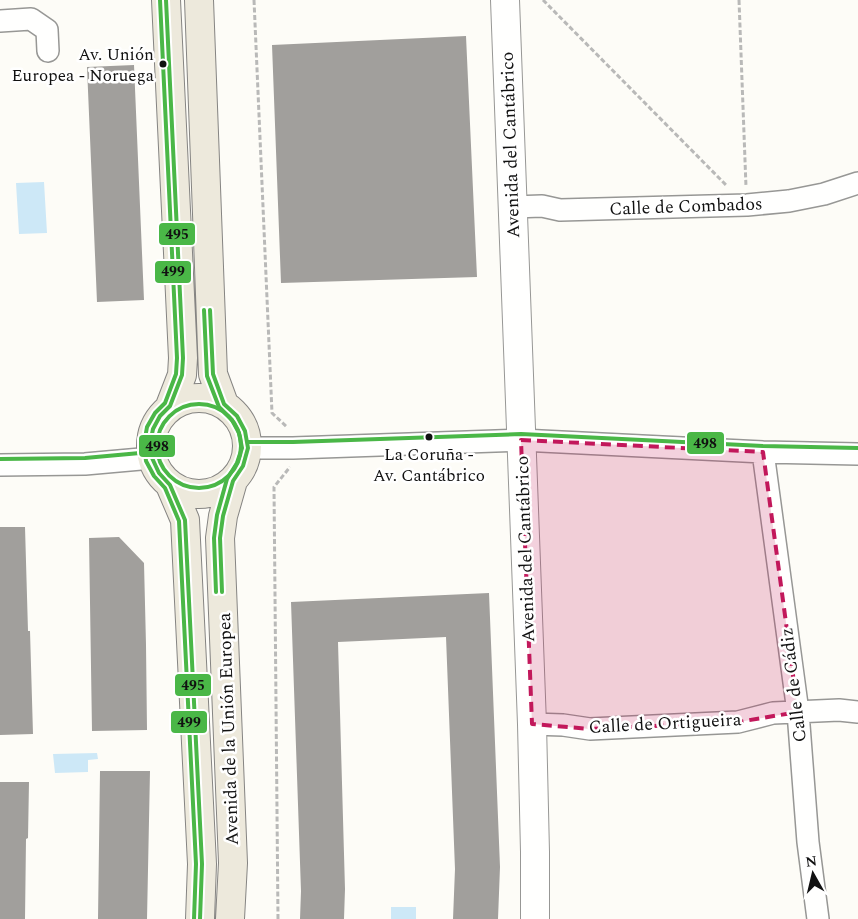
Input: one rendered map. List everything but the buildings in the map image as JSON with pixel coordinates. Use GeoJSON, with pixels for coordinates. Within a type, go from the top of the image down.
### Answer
{"type":"FeatureCollection","features":[{"type":"Feature","properties":{"kind":"main road"},"geometry":{"type":"LineString","coordinates":[[166,0],[184,358],[182,374],[170,406]]}},
{"type":"Feature","properties":{"kind":"main road"},"geometry":{"type":"LineString","coordinates":[[199,0],[213,374],[224,404]]}},
{"type":"Feature","properties":{"kind":"main road"},"geometry":{"type":"LineString","coordinates":[[188,398],[207,398],[224,404],[237,416],[245,431],[248,448],[243,466],[233,480],[219,490],[202,494],[186,492],[170,485],[159,473],[152,458],[150,444],[153,429],[160,416],[170,406],[188,398]]}},
{"type":"Feature","properties":{"kind":"main road","name":"Avenida de la Unión Europea"},"geometry":{"type":"LineString","coordinates":[[230,919],[233,863],[220,538],[223,516],[233,480]]}},
{"type":"Feature","properties":{"kind":"main road","name":"Avenida de la Unión Europea"},"geometry":{"type":"LineString","coordinates":[[170,485],[185,520],[202,864],[200,919]]}},
{"type":"Feature","properties":{"kind":"street","name":"Avenida del Cantábrico"},"geometry":{"type":"LineString","coordinates":[[505,0],[532,724],[535,919]]}},
{"type":"Feature","properties":{"kind":"street"},"geometry":{"type":"LineString","coordinates":[[0,21],[31,19],[47,30],[48,51]]}},
{"type":"Feature","properties":{"kind":"street","name":"Calle de Combados"},"geometry":{"type":"LineString","coordinates":[[513,207],[542,206],[560,210],[747,205],[789,201],[824,194],[858,183]]}},
{"type":"Feature","properties":{"kind":"street"},"geometry":{"type":"LineString","coordinates":[[248,448],[521,440],[763,452],[858,454]]}},
{"type":"Feature","properties":{"kind":"street","name":"Calle de Cádiz"},"geometry":{"type":"LineString","coordinates":[[763,452],[798,712],[808,842],[818,919]]}},
{"type":"Feature","properties":{"kind":"street"},"geometry":{"type":"LineString","coordinates":[[0,466],[85,464],[152,458]]}},
{"type":"Feature","properties":{"kind":"street","name":"Calle de Ortigueira"},"geometry":{"type":"LineString","coordinates":[[532,724],[563,725],[590,729],[738,722],[773,713],[839,710],[858,712]]}},
{"type":"Feature","properties":{"kind":"path"},"geometry":{"type":"LineString","coordinates":[[543,0],[747,205]]}},
{"type":"Feature","properties":{"kind":"path"},"geometry":{"type":"LineString","coordinates":[[739,0],[747,205]]}},
{"type":"Feature","properties":{"kind":"highlighted area"},"geometry":{"type":"Polygon","coordinates":[[[521,440],[763,452],[798,712],[738,722],[590,729],[532,724],[521,440]]]}},
{"type":"Feature","properties":{"kind":"water"},"geometry":{"type":"Polygon","coordinates":[[[44,182],[47,233],[19,234],[16,183],[44,182]]]}},
{"type":"Feature","properties":{"kind":"water"},"geometry":{"type":"Polygon","coordinates":[[[97,753],[98,759],[88,760],[88,772],[55,773],[53,754],[97,753]]]}},
{"type":"Feature","properties":{"kind":"water"},"geometry":{"type":"Polygon","coordinates":[[[391,907],[416,907],[416,919],[391,919],[391,907]]]}},
{"type":"Feature","properties":{"kind":"transit line","name":"499"},"geometry":{"type":"LineString","coordinates":[[160,0],[177,358],[176,374],[165,403],[155,413],[147,427],[144,444],[146,461],[154,476],[165,488],[179,521],[196,864],[194,919]]}},
{"type":"Feature","properties":{"kind":"transit line","name":"495"},"geometry":{"type":"LineString","coordinates":[[166,0],[183,358],[182,375],[170,406],[160,416],[153,429],[150,444],[152,458],[159,473],[170,485],[185,520],[202,864],[200,919]]}},
{"type":"Feature","properties":{"kind":"transit line","name":"499"},"geometry":{"type":"LineString","coordinates":[[204,310],[207,376],[219,407],[232,420],[239,433],[242,448],[237,463],[227,479],[217,515],[214,538],[216,592]]}},
{"type":"Feature","properties":{"kind":"transit line","name":"495"},"geometry":{"type":"LineString","coordinates":[[210,310],[213,374],[224,404],[237,416],[245,431],[248,448],[243,466],[233,481],[223,516],[220,538],[222,592]]}},
{"type":"Feature","properties":{"kind":"transit line","name":"498"},"geometry":{"type":"LineString","coordinates":[[199,404],[215,407],[229,416],[238,430],[241,446],[238,462],[229,476],[215,485],[199,488],[183,485],[169,476],[160,462],[157,446],[160,430],[169,416],[183,407],[199,404]]}},
{"type":"Feature","properties":{"kind":"transit line","name":"498"},"geometry":{"type":"LineString","coordinates":[[248,442],[521,434],[763,446],[858,448]]}},
{"type":"Feature","properties":{"kind":"transit line","name":"498"},"geometry":{"type":"LineString","coordinates":[[0,459],[85,458],[151,452]]}},
{"type":"Feature","properties":{"kind":"place","name":"Av. Unión Europea - Noruega"},"geometry":{"type":"Point","coordinates":[163,64]}},
{"type":"Feature","properties":{"kind":"place","name":"La Coruña - Av. Cantábrico"},"geometry":{"type":"Point","coordinates":[429,437]}}]}
